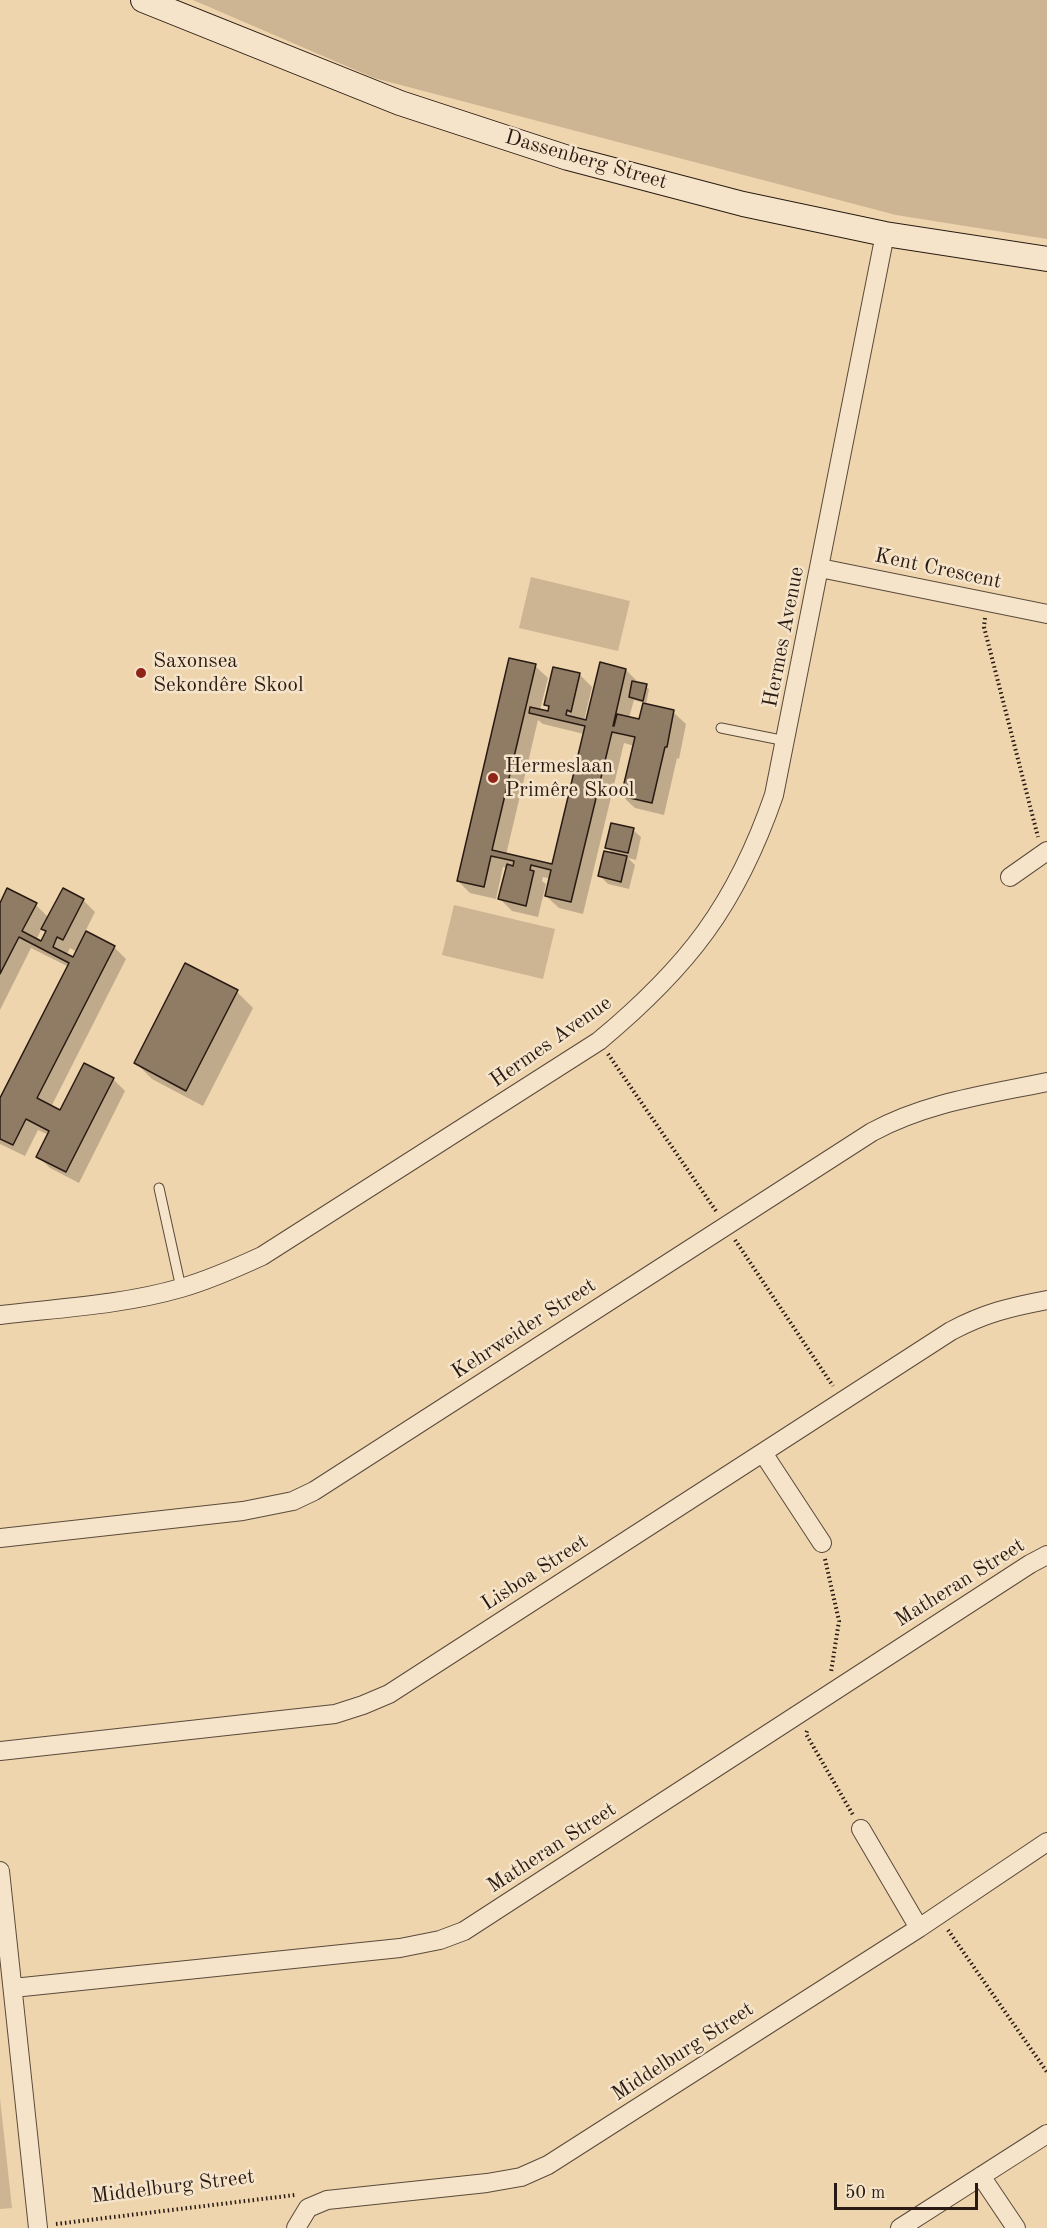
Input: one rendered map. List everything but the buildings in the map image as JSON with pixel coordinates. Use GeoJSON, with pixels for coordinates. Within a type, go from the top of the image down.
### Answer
{"type":"FeatureCollection","features":[{"type":"Feature","properties":{"kind":"main road","name":"Dassenberg Street"},"geometry":{"type":"LineString","coordinates":[[143,0],[400,103],[568,158],[743,204],[885,234],[1047,259]]}},
{"type":"Feature","properties":{"kind":"street","name":"Hermes Avenue"},"geometry":{"type":"LineString","coordinates":[[0,1315],[117,1302],[181,1288],[236,1268],[287,1242],[599,1041],[634,1012],[687,957],[719,914],[736,885],[751,856],[774,795],[885,234]]}},
{"type":"Feature","properties":{"kind":"street","name":"Kent Crescent"},"geometry":{"type":"LineString","coordinates":[[820,568],[1047,614]]}},
{"type":"Feature","properties":{"kind":"street"},"geometry":{"type":"LineString","coordinates":[[1010,877],[1045,852]]}},
{"type":"Feature","properties":{"kind":"street","name":"Kehrweider Street"},"geometry":{"type":"LineString","coordinates":[[0,1538],[243,1511],[293,1501],[314,1491],[872,1132],[900,1117],[928,1107],[1047,1082]]}},
{"type":"Feature","properties":{"kind":"street","name":"Lisboa Street"},"geometry":{"type":"LineString","coordinates":[[0,1751],[335,1714],[389,1694],[951,1331],[977,1318],[1004,1309],[1047,1300]]}},
{"type":"Feature","properties":{"kind":"street"},"geometry":{"type":"LineString","coordinates":[[763,1453],[822,1543]]}},
{"type":"Feature","properties":{"kind":"street","name":"Matheran Street"},"geometry":{"type":"LineString","coordinates":[[13,1988],[400,1948],[440,1940],[464,1931],[827,1694],[1047,1555]]}},
{"type":"Feature","properties":{"kind":"street"},"geometry":{"type":"LineString","coordinates":[[861,1829],[919,1928]]}},
{"type":"Feature","properties":{"kind":"street","name":"Middelburg Street"},"geometry":{"type":"LineString","coordinates":[[308,2208],[327,2200],[487,2183],[521,2177],[548,2165],[919,1928],[1047,1842]]}},
{"type":"Feature","properties":{"kind":"street"},"geometry":{"type":"LineString","coordinates":[[0,1871],[37,2227]]}},
{"type":"Feature","properties":{"kind":"street"},"geometry":{"type":"LineString","coordinates":[[900,2228],[1047,2134]]}},
{"type":"Feature","properties":{"kind":"street"},"geometry":{"type":"LineString","coordinates":[[981,2176],[1016,2228]]}},
{"type":"Feature","properties":{"kind":"street"},"geometry":{"type":"LineString","coordinates":[[296,2228],[308,2208]]}},
{"type":"Feature","properties":{"kind":"lane"},"geometry":{"type":"LineString","coordinates":[[721,728],[786,741]]}},
{"type":"Feature","properties":{"kind":"lane"},"geometry":{"type":"LineString","coordinates":[[159,1188],[181,1288]]}},
{"type":"Feature","properties":{"kind":"path"},"geometry":{"type":"LineString","coordinates":[[986,602],[984,627],[1045,852]]}},
{"type":"Feature","properties":{"kind":"path"},"geometry":{"type":"LineString","coordinates":[[945,1926],[1047,2072]]}},
{"type":"Feature","properties":{"kind":"path","name":"Middelburg Street"},"geometry":{"type":"LineString","coordinates":[[37,2227],[296,2195],[308,2208]]}},
{"type":"Feature","properties":{"kind":"shaded area"},"geometry":{"type":"Polygon","coordinates":[[[193,0],[1047,0],[1047,239],[896,215],[374,78],[193,0]]]}},
{"type":"Feature","properties":{"kind":"shaded area"},"geometry":{"type":"Polygon","coordinates":[[[531,577],[630,601],[618,651],[519,628],[531,577]]]}},
{"type":"Feature","properties":{"kind":"shaded area"},"geometry":{"type":"Polygon","coordinates":[[[454,905],[555,929],[543,979],[442,955],[454,905]]]}},
{"type":"Feature","properties":{"kind":"shaded area"},"geometry":{"type":"Polygon","coordinates":[[[0,2098],[12,2208],[0,2209],[0,2098]]]}},
{"type":"Feature","properties":{"kind":"place","name":"Saxonsea Sekondêre Skool"},"geometry":{"type":"Point","coordinates":[141,673]}},
{"type":"Feature","properties":{"kind":"place","name":"Hermeslaan Primêre Skool"},"geometry":{"type":"Point","coordinates":[493,778]}}]}
